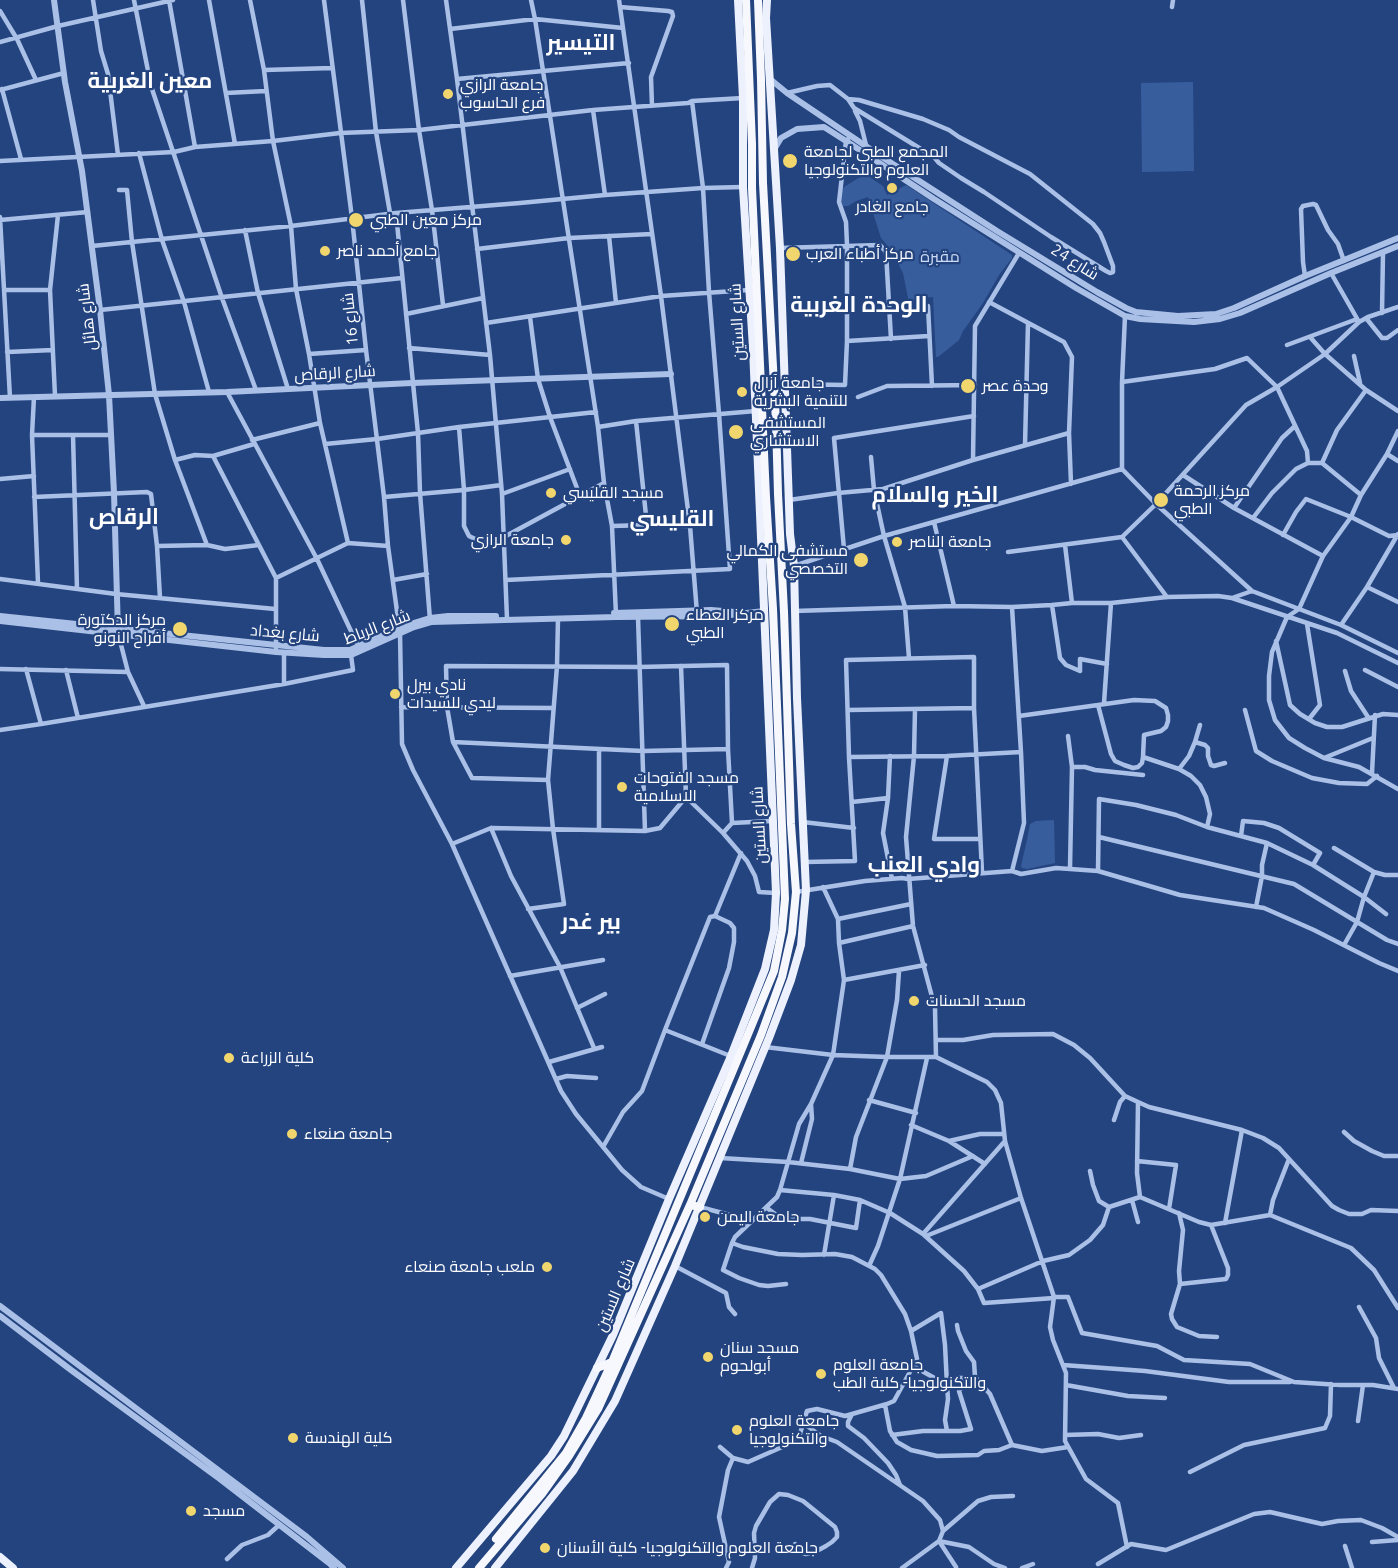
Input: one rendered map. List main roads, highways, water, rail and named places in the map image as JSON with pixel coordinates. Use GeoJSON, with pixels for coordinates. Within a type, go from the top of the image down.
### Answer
{"type":"FeatureCollection","features":[{"type":"Feature","properties":{"kind":"highway","name":"شارع الستين"},"geometry":{"type":"LineString","coordinates":[[472,1568],[568,1455],[586,1418],[612,1362],[682,1193],[734,1057],[774,971],[782,930],[757,348],[752,144],[744,46],[746,0]]}},
{"type":"Feature","properties":{"kind":"highway","name":"شارع الستين"},"geometry":{"type":"LineString","coordinates":[[479,1568],[542,1494],[598,1409],[751,1070],[782,977],[792,933],[796,892],[790,824],[776,422],[764,183],[766,79],[758,0]]}},
{"type":"Feature","properties":{"kind":"highway"},"geometry":{"type":"LineString","coordinates":[[776,422],[785,422]]}},
{"type":"Feature","properties":{"kind":"highway"},"geometry":{"type":"LineString","coordinates":[[787,698],[797,698]]}},
{"type":"Feature","properties":{"kind":"highway"},"geometry":{"type":"LineString","coordinates":[[674,1190],[682,1193]]}},
{"type":"Feature","properties":{"kind":"highway"},"geometry":{"type":"LineString","coordinates":[[690,1205],[700,1207]]}},
{"type":"Feature","properties":{"kind":"highway"},"geometry":{"type":"LineString","coordinates":[[597,1368],[612,1362]]}},
{"type":"Feature","properties":{"kind":"main road","name":"شارع الستين"},"geometry":{"type":"LineString","coordinates":[[738,0],[744,46],[743,188],[749,290],[757,348],[756,411],[764,529],[764,611],[772,702],[772,821],[779,897]]}},
{"type":"Feature","properties":{"kind":"main road","name":"شارع الستين"},"geometry":{"type":"LineString","coordinates":[[495,1568],[573,1471],[615,1401],[720,1158],[751,1070],[765,1047],[791,980],[801,945],[806,890],[805,862],[797,698],[794,566],[790,534],[785,422],[780,248],[774,150],[766,79],[766,0]]}},
{"type":"Feature","properties":{"kind":"main road","name":"شارع الستين"},"geometry":{"type":"LineString","coordinates":[[456,1568],[551,1456],[564,1436],[613,1335],[669,1199],[734,1057]]}},
{"type":"Feature","properties":{"kind":"main road"},"geometry":{"type":"LineString","coordinates":[[0,1557],[13,1568]]}},
{"type":"Feature","properties":{"kind":"place","name":"جامعة الرازي فرع الحاسوب"},"geometry":{"type":"Point","coordinates":[448,94]}},
{"type":"Feature","properties":{"kind":"place","name":"المجمع الطبي لجامعة العلوم والتكنولوجيا"},"geometry":{"type":"Point","coordinates":[790,161]}},
{"type":"Feature","properties":{"kind":"place","name":"جامع الغادر"},"geometry":{"type":"Point","coordinates":[892,188]}},
{"type":"Feature","properties":{"kind":"place","name":"مركز معين الطبي"},"geometry":{"type":"Point","coordinates":[356,220]}},
{"type":"Feature","properties":{"kind":"place","name":"جامع أحمد ناصر"},"geometry":{"type":"Point","coordinates":[325,251]}},
{"type":"Feature","properties":{"kind":"place","name":"مركز أطباء العرب"},"geometry":{"type":"Point","coordinates":[793,254]}},
{"type":"Feature","properties":{"kind":"place","name":"وحدة عصر"},"geometry":{"type":"Point","coordinates":[968,386]}},
{"type":"Feature","properties":{"kind":"place","name":"جامعة آزال للتنمية البشرية"},"geometry":{"type":"Point","coordinates":[742,392]}},
{"type":"Feature","properties":{"kind":"place","name":"المستشفى الاستشاري"},"geometry":{"type":"Point","coordinates":[736,432]}},
{"type":"Feature","properties":{"kind":"place","name":"مسجد القليسي"},"geometry":{"type":"Point","coordinates":[551,493]}},
{"type":"Feature","properties":{"kind":"place","name":"مركز الرحمة الطبي"},"geometry":{"type":"Point","coordinates":[1161,500]}},
{"type":"Feature","properties":{"kind":"place","name":"جامعة الرازي"},"geometry":{"type":"Point","coordinates":[566,540]}},
{"type":"Feature","properties":{"kind":"place","name":"جامعة الناصر"},"geometry":{"type":"Point","coordinates":[897,542]}},
{"type":"Feature","properties":{"kind":"place","name":"مستشفى الكمالي التخصصي"},"geometry":{"type":"Point","coordinates":[861,560]}},
{"type":"Feature","properties":{"kind":"place","name":"مركز العطاء الطبي"},"geometry":{"type":"Point","coordinates":[672,624]}},
{"type":"Feature","properties":{"kind":"place","name":"مركز الدكتورة أفراح النونو"},"geometry":{"type":"Point","coordinates":[180,629]}},
{"type":"Feature","properties":{"kind":"place","name":"نادي بيرل ليدي للسيدات"},"geometry":{"type":"Point","coordinates":[395,694]}},
{"type":"Feature","properties":{"kind":"place","name":"مسجد الفتوحات الاسلامية"},"geometry":{"type":"Point","coordinates":[622,787]}},
{"type":"Feature","properties":{"kind":"place","name":"مسجد الحسنات"},"geometry":{"type":"Point","coordinates":[914,1001]}},
{"type":"Feature","properties":{"kind":"place","name":"كلية الزراعة"},"geometry":{"type":"Point","coordinates":[229,1058]}},
{"type":"Feature","properties":{"kind":"place","name":"جامعة صنعاء"},"geometry":{"type":"Point","coordinates":[292,1134]}},
{"type":"Feature","properties":{"kind":"place","name":"جامعة اليمن"},"geometry":{"type":"Point","coordinates":[705,1217]}},
{"type":"Feature","properties":{"kind":"place","name":"ملعب جامعة صنعاء"},"geometry":{"type":"Point","coordinates":[547,1267]}},
{"type":"Feature","properties":{"kind":"place","name":"مسجد سنان أبولحوم"},"geometry":{"type":"Point","coordinates":[708,1357]}},
{"type":"Feature","properties":{"kind":"place","name":"جامعة العلوم والتكنولوجيا- كلية الطب"},"geometry":{"type":"Point","coordinates":[821,1374]}},
{"type":"Feature","properties":{"kind":"place","name":"جامعة العلوم والتكنولوجيا"},"geometry":{"type":"Point","coordinates":[737,1430]}},
{"type":"Feature","properties":{"kind":"place","name":"كلية الهندسة"},"geometry":{"type":"Point","coordinates":[293,1438]}},
{"type":"Feature","properties":{"kind":"place","name":"مسجد"},"geometry":{"type":"Point","coordinates":[191,1511]}},
{"type":"Feature","properties":{"kind":"place","name":"جامعة العلوم والتكنولوجيا- كلية الأسنان"},"geometry":{"type":"Point","coordinates":[545,1548]}},
{"type":"Feature","properties":{"kind":"district","name":"التيسير"},"geometry":{"type":"Point","coordinates":[581,43]}},
{"type":"Feature","properties":{"kind":"district","name":"معين الغربية"},"geometry":{"type":"Point","coordinates":[150,81]}},
{"type":"Feature","properties":{"kind":"district","name":"الوحدة الغربية"},"geometry":{"type":"Point","coordinates":[859,305]}},
{"type":"Feature","properties":{"kind":"district","name":"الخير والسلام"},"geometry":{"type":"Point","coordinates":[935,495]}},
{"type":"Feature","properties":{"kind":"district","name":"الرقاص"},"geometry":{"type":"Point","coordinates":[124,517]}},
{"type":"Feature","properties":{"kind":"district","name":"القليسي"},"geometry":{"type":"Point","coordinates":[672,519]}},
{"type":"Feature","properties":{"kind":"district","name":"وادي العنب"},"geometry":{"type":"Point","coordinates":[924,865]}},
{"type":"Feature","properties":{"kind":"district","name":"بير غدر"},"geometry":{"type":"Point","coordinates":[591,922]}},
{"type":"Feature","properties":{"kind":"park label","name":"مقبرة"},"geometry":{"type":"Point","coordinates":[940,257]}}]}
